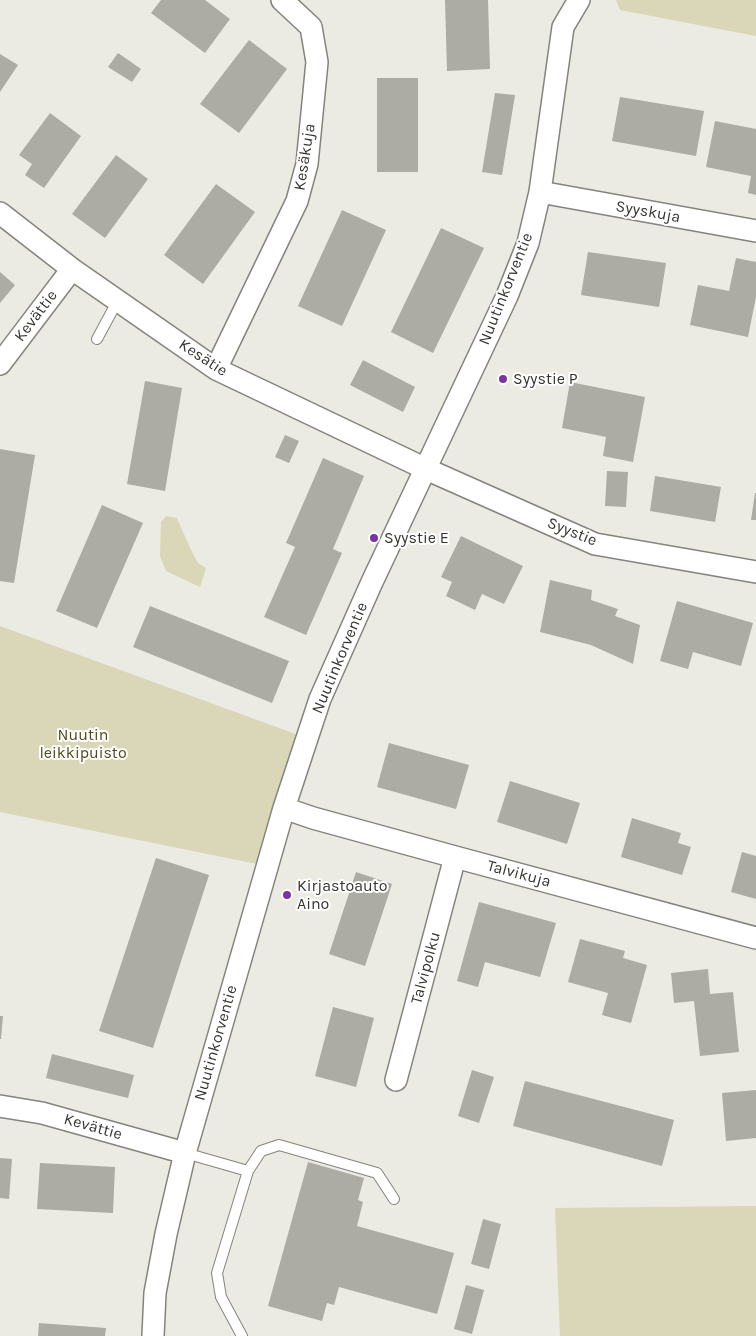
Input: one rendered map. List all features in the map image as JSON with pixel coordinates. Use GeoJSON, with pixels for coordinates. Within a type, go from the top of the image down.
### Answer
{"type":"FeatureCollection","features":[{"type":"Feature","properties":{"kind":"street","name":"Kesäkuja"},"geometry":{"type":"LineString","coordinates":[[216,369],[297,201],[306,164],[317,62],[311,27],[282,0]]}},
{"type":"Feature","properties":{"kind":"street","name":"Nuutinkorventie"},"geometry":{"type":"LineString","coordinates":[[157,1336],[155,1293],[166,1234],[185,1153],[284,808],[320,699],[372,582],[507,296],[528,243],[540,192],[562,27],[578,0]]}},
{"type":"Feature","properties":{"kind":"street","name":"Syyskuja"},"geometry":{"type":"LineString","coordinates":[[540,192],[756,231]]}},
{"type":"Feature","properties":{"kind":"street","name":"Kesätie"},"geometry":{"type":"LineString","coordinates":[[0,213],[72,269],[216,369],[426,469]]}},
{"type":"Feature","properties":{"kind":"street","name":"Kevättie"},"geometry":{"type":"LineString","coordinates":[[0,364],[72,269]]}},
{"type":"Feature","properties":{"kind":"street","name":"Syystie"},"geometry":{"type":"LineString","coordinates":[[426,469],[595,544],[756,572]]}},
{"type":"Feature","properties":{"kind":"street","name":"Talvikuja"},"geometry":{"type":"LineString","coordinates":[[284,808],[313,818],[756,938]]}},
{"type":"Feature","properties":{"kind":"street","name":"Talvipolku"},"geometry":{"type":"LineString","coordinates":[[396,1080],[455,857]]}},
{"type":"Feature","properties":{"kind":"street","name":"Kevättie"},"geometry":{"type":"LineString","coordinates":[[0,1106],[42,1113],[185,1153]]}},
{"type":"Feature","properties":{"kind":"lane"},"geometry":{"type":"LineString","coordinates":[[97,339],[118,300]]}},
{"type":"Feature","properties":{"kind":"lane"},"geometry":{"type":"LineString","coordinates":[[242,1336],[221,1297],[217,1273],[248,1170],[261,1151],[279,1145],[376,1172],[394,1199]]}},
{"type":"Feature","properties":{"kind":"lane"},"geometry":{"type":"LineString","coordinates":[[185,1153],[248,1170]]}},
{"type":"Feature","properties":{"kind":"green space"},"geometry":{"type":"Polygon","coordinates":[[[616,0],[756,0],[756,36],[620,10],[616,0]]]}},
{"type":"Feature","properties":{"kind":"green space"},"geometry":{"type":"Polygon","coordinates":[[[166,516],[177,518],[198,563],[206,568],[200,587],[166,571],[160,556],[161,522],[166,516]]]}},
{"type":"Feature","properties":{"kind":"green space","name":"Nuutin leikkipuisto"},"geometry":{"type":"Polygon","coordinates":[[[0,626],[301,736],[262,865],[0,812],[0,626]]]}},
{"type":"Feature","properties":{"kind":"green space"},"geometry":{"type":"Polygon","coordinates":[[[756,1206],[756,1336],[560,1336],[555,1208],[756,1206]]]}},
{"type":"Feature","properties":{"kind":"building"},"geometry":{"type":"Polygon","coordinates":[[[161,0],[205,0],[230,19],[205,53],[151,13],[161,0]]]}},
{"type":"Feature","properties":{"kind":"building"},"geometry":{"type":"Polygon","coordinates":[[[445,0],[488,0],[490,69],[447,71],[445,0]]]}},
{"type":"Feature","properties":{"kind":"building"},"geometry":{"type":"Polygon","coordinates":[[[249,40],[287,69],[239,133],[200,104],[249,40]]]}},
{"type":"Feature","properties":{"kind":"building"},"geometry":{"type":"Polygon","coordinates":[[[118,53],[141,69],[132,82],[108,67],[118,53]]]}},
{"type":"Feature","properties":{"kind":"building"},"geometry":{"type":"Polygon","coordinates":[[[0,54],[18,65],[0,92],[0,54]]]}},
{"type":"Feature","properties":{"kind":"building"},"geometry":{"type":"Polygon","coordinates":[[[377,78],[418,78],[418,172],[377,172],[377,78]]]}},
{"type":"Feature","properties":{"kind":"building"},"geometry":{"type":"Polygon","coordinates":[[[495,93],[515,95],[502,175],[482,172],[495,93]]]}},
{"type":"Feature","properties":{"kind":"building"},"geometry":{"type":"Polygon","coordinates":[[[620,97],[704,111],[696,156],[612,141],[620,97]]]}},
{"type":"Feature","properties":{"kind":"building"},"geometry":{"type":"Polygon","coordinates":[[[50,113],[81,136],[44,188],[25,175],[32,164],[19,155],[50,113]]]}},
{"type":"Feature","properties":{"kind":"building"},"geometry":{"type":"Polygon","coordinates":[[[715,121],[756,129],[756,195],[748,193],[751,176],[706,167],[715,121]]]}},
{"type":"Feature","properties":{"kind":"building"},"geometry":{"type":"Polygon","coordinates":[[[116,155],[148,179],[105,238],[72,214],[116,155]]]}},
{"type":"Feature","properties":{"kind":"building"},"geometry":{"type":"Polygon","coordinates":[[[216,184],[255,212],[203,284],[164,255],[216,184]]]}},
{"type":"Feature","properties":{"kind":"building"},"geometry":{"type":"Polygon","coordinates":[[[342,210],[386,230],[342,326],[298,306],[342,210]]]}},
{"type":"Feature","properties":{"kind":"building"},"geometry":{"type":"Polygon","coordinates":[[[441,228],[484,248],[433,353],[391,332],[441,228]]]}},
{"type":"Feature","properties":{"kind":"building"},"geometry":{"type":"Polygon","coordinates":[[[588,252],[666,263],[659,307],[581,295],[588,252]]]}},
{"type":"Feature","properties":{"kind":"building"},"geometry":{"type":"Polygon","coordinates":[[[736,258],[756,262],[756,297],[748,337],[690,325],[698,285],[729,291],[736,258]]]}},
{"type":"Feature","properties":{"kind":"building"},"geometry":{"type":"Polygon","coordinates":[[[0,272],[15,285],[0,303],[0,272]]]}},
{"type":"Feature","properties":{"kind":"building"},"geometry":{"type":"Polygon","coordinates":[[[363,360],[415,387],[403,412],[350,385],[363,360]]]}},
{"type":"Feature","properties":{"kind":"building"},"geometry":{"type":"Polygon","coordinates":[[[145,381],[182,388],[165,491],[127,484],[145,381]]]}},
{"type":"Feature","properties":{"kind":"building"},"geometry":{"type":"Polygon","coordinates":[[[570,382],[645,397],[633,462],[603,456],[606,437],[562,428],[570,382]]]}},
{"type":"Feature","properties":{"kind":"building"},"geometry":{"type":"Polygon","coordinates":[[[285,435],[299,441],[289,463],[275,457],[285,435]]]}},
{"type":"Feature","properties":{"kind":"building"},"geometry":{"type":"Polygon","coordinates":[[[0,449],[35,455],[14,583],[0,581],[0,449]]]}},
{"type":"Feature","properties":{"kind":"building"},"geometry":{"type":"Polygon","coordinates":[[[323,458],[364,476],[333,549],[342,553],[306,635],[264,617],[295,547],[286,543],[323,458]]]}},
{"type":"Feature","properties":{"kind":"building"},"geometry":{"type":"Polygon","coordinates":[[[607,471],[628,472],[626,507],[605,506],[607,471]]]}},
{"type":"Feature","properties":{"kind":"building"},"geometry":{"type":"Polygon","coordinates":[[[655,476],[721,487],[715,522],[650,511],[655,476]]]}},
{"type":"Feature","properties":{"kind":"building"},"geometry":{"type":"Polygon","coordinates":[[[755,493],[756,520],[751,520],[755,493]]]}},
{"type":"Feature","properties":{"kind":"building"},"geometry":{"type":"Polygon","coordinates":[[[102,505],[143,523],[97,628],[56,611],[102,505]]]}},
{"type":"Feature","properties":{"kind":"building"},"geometry":{"type":"Polygon","coordinates":[[[461,536],[523,566],[504,604],[482,594],[475,610],[446,596],[452,582],[441,577],[461,536]]]}},
{"type":"Feature","properties":{"kind":"building"},"geometry":{"type":"Polygon","coordinates":[[[550,580],[592,590],[591,600],[618,609],[615,616],[640,625],[633,664],[591,645],[540,632],[550,580]]]}},
{"type":"Feature","properties":{"kind":"building"},"geometry":{"type":"Polygon","coordinates":[[[677,601],[753,623],[741,666],[693,652],[688,669],[660,661],[677,601]]]}},
{"type":"Feature","properties":{"kind":"building"},"geometry":{"type":"Polygon","coordinates":[[[150,606],[289,661],[272,703],[133,647],[150,606]]]}},
{"type":"Feature","properties":{"kind":"building"},"geometry":{"type":"Polygon","coordinates":[[[389,743],[469,765],[456,809],[377,787],[389,743]]]}},
{"type":"Feature","properties":{"kind":"building"},"geometry":{"type":"Polygon","coordinates":[[[510,781],[580,803],[567,844],[497,822],[510,781]]]}},
{"type":"Feature","properties":{"kind":"building"},"geometry":{"type":"Polygon","coordinates":[[[632,818],[681,833],[678,843],[691,847],[682,875],[621,857],[632,818]]]}},
{"type":"Feature","properties":{"kind":"building"},"geometry":{"type":"Polygon","coordinates":[[[742,852],[756,856],[756,899],[731,892],[742,852]]]}},
{"type":"Feature","properties":{"kind":"building"},"geometry":{"type":"Polygon","coordinates":[[[156,858],[209,875],[153,1048],[99,1031],[156,858]]]}},
{"type":"Feature","properties":{"kind":"building"},"geometry":{"type":"Polygon","coordinates":[[[356,872],[392,884],[365,966],[329,954],[356,872]]]}},
{"type":"Feature","properties":{"kind":"building"},"geometry":{"type":"Polygon","coordinates":[[[479,902],[556,923],[540,977],[485,962],[478,987],[457,981],[479,902]]]}},
{"type":"Feature","properties":{"kind":"building"},"geometry":{"type":"Polygon","coordinates":[[[580,939],[625,951],[623,958],[647,965],[631,1023],[602,1015],[608,993],[568,982],[580,939]]]}},
{"type":"Feature","properties":{"kind":"building"},"geometry":{"type":"Polygon","coordinates":[[[708,969],[710,994],[733,992],[739,1052],[700,1056],[694,1001],[674,1003],[671,973],[708,969]]]}},
{"type":"Feature","properties":{"kind":"building"},"geometry":{"type":"Polygon","coordinates":[[[333,1007],[374,1018],[356,1087],[315,1076],[333,1007]]]}},
{"type":"Feature","properties":{"kind":"building"},"geometry":{"type":"Polygon","coordinates":[[[0,1016],[3,1016],[1,1039],[0,1039],[0,1016]]]}},
{"type":"Feature","properties":{"kind":"building"},"geometry":{"type":"Polygon","coordinates":[[[52,1054],[134,1075],[128,1098],[46,1078],[52,1054]]]}},
{"type":"Feature","properties":{"kind":"building"},"geometry":{"type":"Polygon","coordinates":[[[472,1070],[494,1077],[479,1123],[458,1116],[472,1070]]]}},
{"type":"Feature","properties":{"kind":"building"},"geometry":{"type":"Polygon","coordinates":[[[525,1081],[674,1120],[662,1166],[513,1126],[525,1081]]]}},
{"type":"Feature","properties":{"kind":"building"},"geometry":{"type":"Polygon","coordinates":[[[756,1090],[756,1138],[726,1141],[722,1093],[756,1090]]]}},
{"type":"Feature","properties":{"kind":"building"},"geometry":{"type":"Polygon","coordinates":[[[0,1158],[12,1159],[9,1199],[0,1198],[0,1158]]]}},
{"type":"Feature","properties":{"kind":"building"},"geometry":{"type":"Polygon","coordinates":[[[308,1162],[364,1178],[358,1200],[363,1202],[357,1226],[454,1253],[437,1314],[339,1287],[334,1305],[327,1303],[322,1321],[268,1306],[308,1162]]]}},
{"type":"Feature","properties":{"kind":"building"},"geometry":{"type":"Polygon","coordinates":[[[40,1163],[115,1167],[113,1213],[37,1209],[40,1163]]]}},
{"type":"Feature","properties":{"kind":"building"},"geometry":{"type":"Polygon","coordinates":[[[483,1219],[501,1224],[489,1269],[471,1264],[483,1219]]]}},
{"type":"Feature","properties":{"kind":"building"},"geometry":{"type":"Polygon","coordinates":[[[466,1285],[484,1290],[472,1334],[454,1329],[466,1285]]]}},
{"type":"Feature","properties":{"kind":"building"},"geometry":{"type":"Polygon","coordinates":[[[39,1323],[106,1328],[105,1336],[38,1336],[39,1323]]]}},
{"type":"Feature","properties":{"kind":"place","name":"Syystie P"},"geometry":{"type":"Point","coordinates":[503,379]}},
{"type":"Feature","properties":{"kind":"place","name":"Syystie E"},"geometry":{"type":"Point","coordinates":[374,538]}},
{"type":"Feature","properties":{"kind":"place","name":"Kirjastoauto Aino"},"geometry":{"type":"Point","coordinates":[287,895]}}]}
